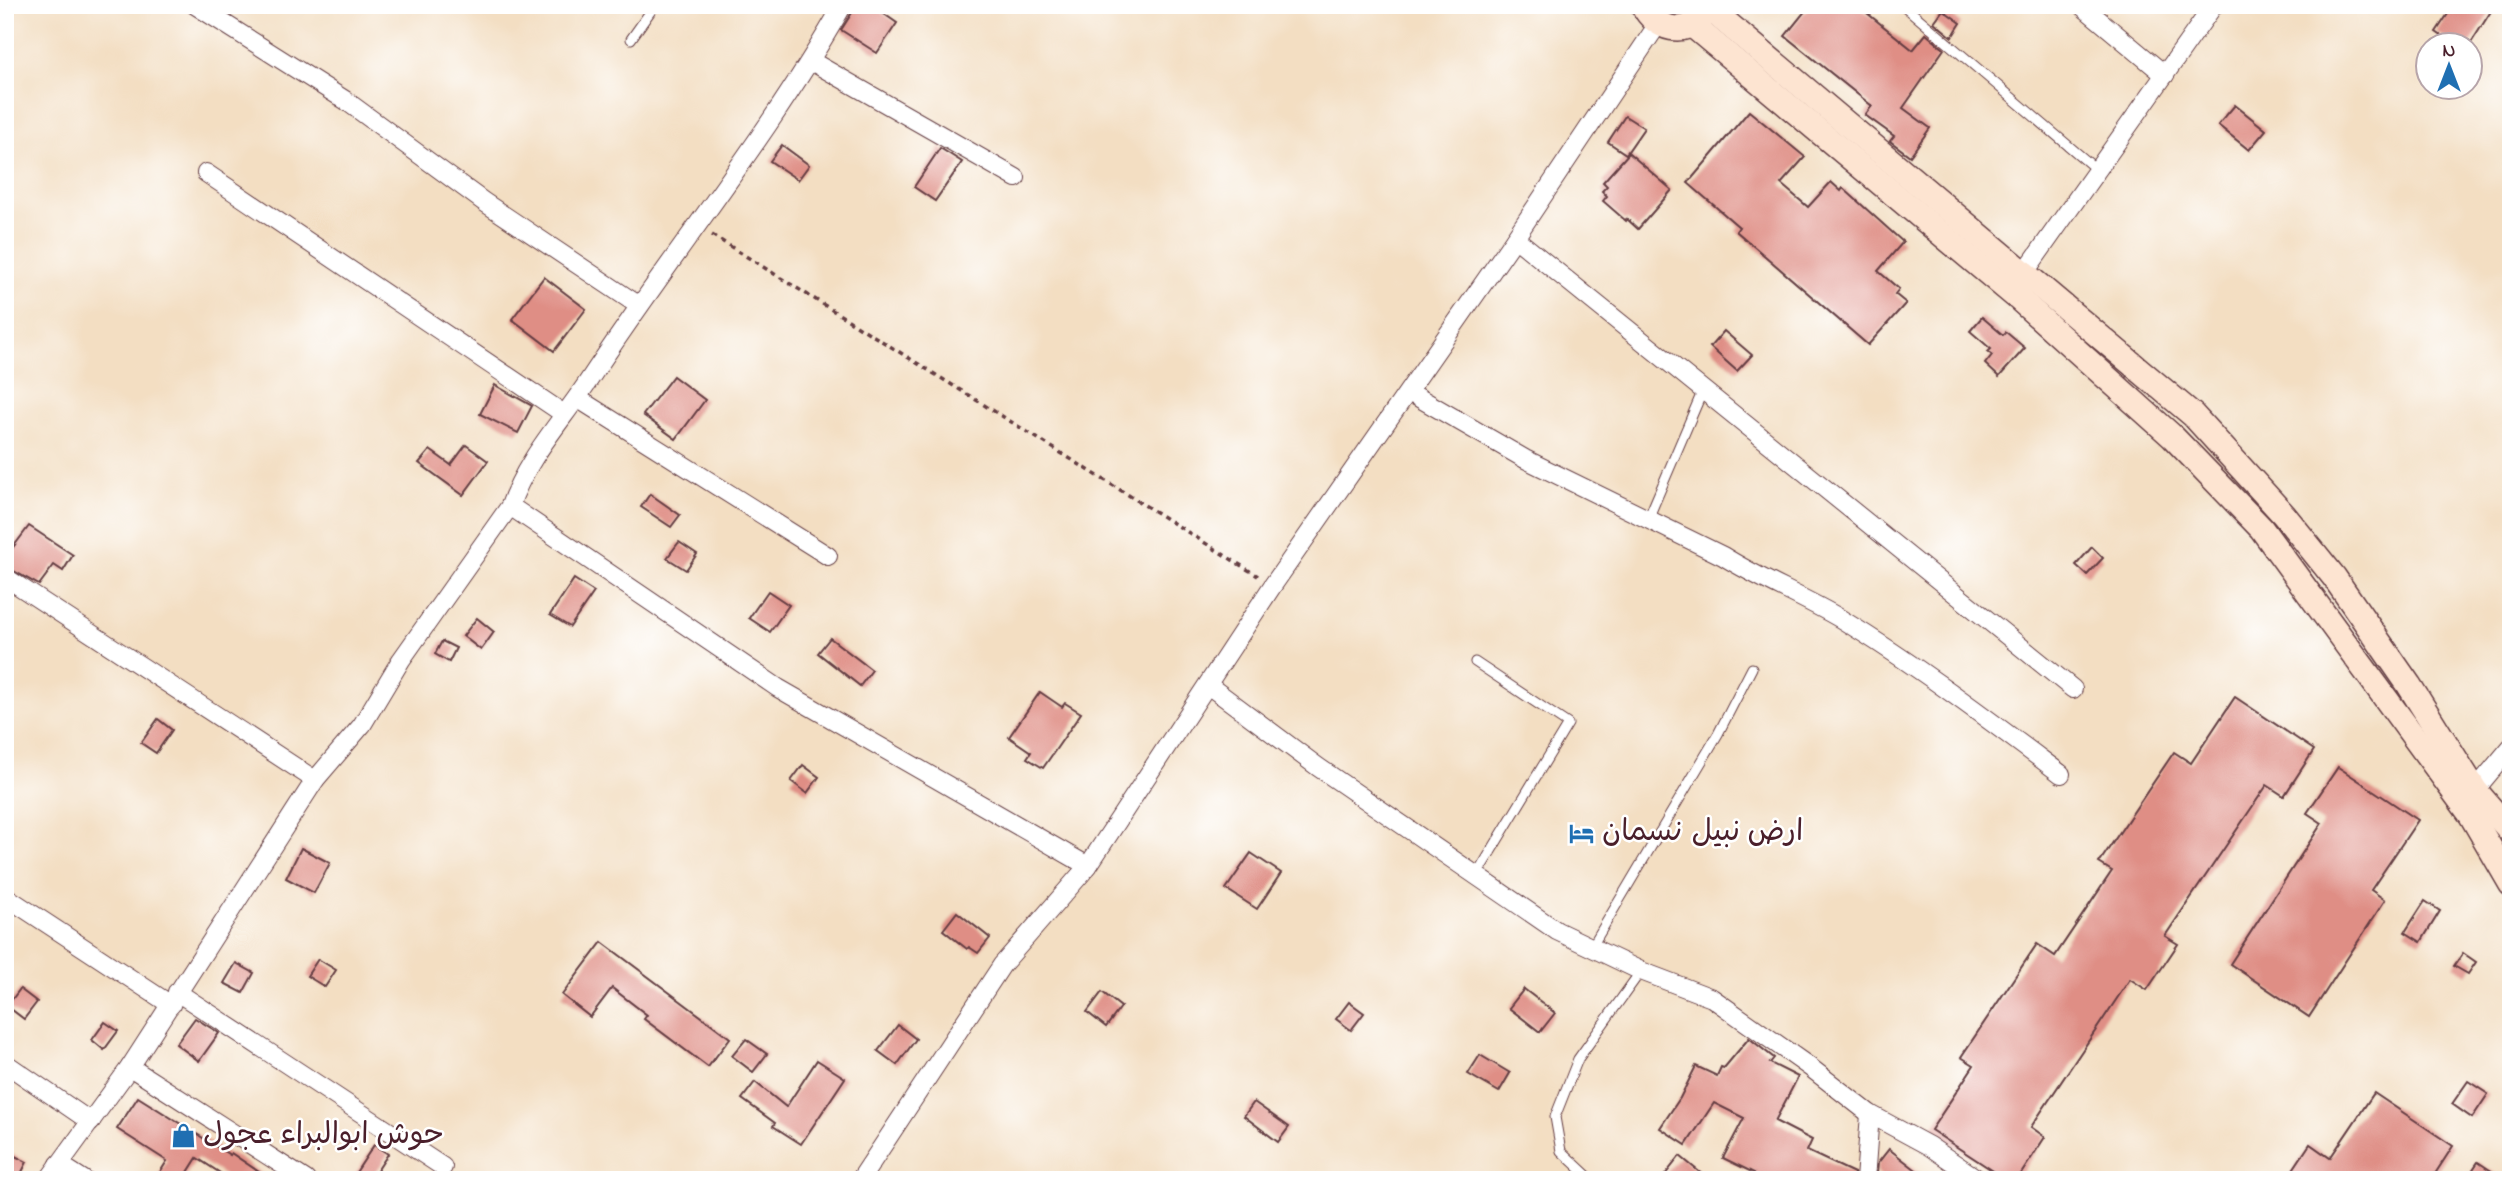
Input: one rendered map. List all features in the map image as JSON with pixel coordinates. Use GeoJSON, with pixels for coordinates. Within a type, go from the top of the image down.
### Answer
{"type":"FeatureCollection","features":[{"type":"Feature","properties":{"kind":"street"},"geometry":{"type":"LineString","coordinates":[[195,5],[345,100],[484,202],[638,305]]}},
{"type":"Feature","properties":{"kind":"street"},"geometry":{"type":"LineString","coordinates":[[48,1180],[130,1068],[314,780],[362,725],[401,660],[510,506],[517,485],[564,414],[811,61],[843,5]]}},
{"type":"Feature","properties":{"kind":"street"},"geometry":{"type":"LineString","coordinates":[[2081,5],[2165,75]]}},
{"type":"Feature","properties":{"kind":"street"},"geometry":{"type":"LineString","coordinates":[[2025,272],[2214,5]]}},
{"type":"Feature","properties":{"kind":"street"},"geometry":{"type":"LineString","coordinates":[[860,1180],[1002,965],[1088,866],[1273,585],[1515,238],[1650,14],[1669,28],[1681,29],[1704,13]]}},
{"type":"Feature","properties":{"kind":"street"},"geometry":{"type":"LineString","coordinates":[[1704,13],[2025,272],[2193,415],[2284,514],[2334,578],[2409,685],[2475,790],[2511,832]]}},
{"type":"Feature","properties":{"kind":"street"},"geometry":{"type":"LineString","coordinates":[[1704,13],[2173,437],[2261,528],[2471,815],[2511,884]]}},
{"type":"Feature","properties":{"kind":"street"},"geometry":{"type":"LineString","coordinates":[[811,61],[1016,178]]}},
{"type":"Feature","properties":{"kind":"street"},"geometry":{"type":"LineString","coordinates":[[206,173],[564,414]]}},
{"type":"Feature","properties":{"kind":"street"},"geometry":{"type":"LineString","coordinates":[[1515,238],[2073,689]]}},
{"type":"Feature","properties":{"kind":"street"},"geometry":{"type":"LineString","coordinates":[[1409,392],[1525,460],[1723,556],[1753,575],[1839,618],[1942,685],[2060,774]]}},
{"type":"Feature","properties":{"kind":"street"},"geometry":{"type":"LineString","coordinates":[[577,398],[828,556]]}},
{"type":"Feature","properties":{"kind":"street"},"geometry":{"type":"LineString","coordinates":[[510,506],[778,688],[1088,866]]}},
{"type":"Feature","properties":{"kind":"street"},"geometry":{"type":"LineString","coordinates":[[5,577],[314,780]]}},
{"type":"Feature","properties":{"kind":"street"},"geometry":{"type":"LineString","coordinates":[[1208,685],[1318,767],[1557,931],[1641,971],[1712,998],[1811,1068],[1870,1114],[1929,1146],[1979,1180]]}},
{"type":"Feature","properties":{"kind":"street"},"geometry":{"type":"LineString","coordinates":[[2475,790],[2511,747]]}},
{"type":"Feature","properties":{"kind":"street"},"geometry":{"type":"LineString","coordinates":[[5,896],[174,998],[443,1167]]}},
{"type":"Feature","properties":{"kind":"street"},"geometry":{"type":"LineString","coordinates":[[5,1063],[91,1122]]}},
{"type":"Feature","properties":{"kind":"street"},"geometry":{"type":"LineString","coordinates":[[130,1068],[306,1180]]}},
{"type":"Feature","properties":{"kind":"street"},"geometry":{"type":"LineString","coordinates":[[1865,1180],[1870,1114]]}},
{"type":"Feature","properties":{"kind":"street"},"geometry":{"type":"LineString","coordinates":[[59,1164],[84,1180]]}},
{"type":"Feature","properties":{"kind":"lane"},"geometry":{"type":"LineString","coordinates":[[631,40],[655,5]]}},
{"type":"Feature","properties":{"kind":"lane"},"geometry":{"type":"LineString","coordinates":[[1903,5],[2097,170]]}},
{"type":"Feature","properties":{"kind":"lane"},"geometry":{"type":"LineString","coordinates":[[1648,519],[1703,388]]}},
{"type":"Feature","properties":{"kind":"lane"},"geometry":{"type":"LineString","coordinates":[[1475,663],[1568,724],[1476,876]]}},
{"type":"Feature","properties":{"kind":"lane"},"geometry":{"type":"LineString","coordinates":[[1591,948],[1718,734],[1752,668]]}},
{"type":"Feature","properties":{"kind":"lane"},"geometry":{"type":"LineString","coordinates":[[1592,1180],[1561,1151],[1555,1117],[1578,1059],[1641,971]]}},
{"type":"Feature","properties":{"kind":"path"},"geometry":{"type":"LineString","coordinates":[[698,226],[1273,585]]}},
{"type":"Feature","properties":{"kind":"building"},"geometry":{"type":"Polygon","coordinates":[[[857,5],[871,5],[897,23],[877,53],[841,30],[857,5]]]}},
{"type":"Feature","properties":{"kind":"building"},"geometry":{"type":"Polygon","coordinates":[[[1810,5],[1857,5],[1913,50],[1926,34],[1944,49],[1903,108],[1930,128],[1910,156],[1890,141],[1894,136],[1865,115],[1872,106],[1785,36],[1810,5]]]}},
{"type":"Feature","properties":{"kind":"building"},"geometry":{"type":"Polygon","coordinates":[[[2454,5],[2495,5],[2478,32],[2436,32],[2454,5]]]}},
{"type":"Feature","properties":{"kind":"building"},"geometry":{"type":"Polygon","coordinates":[[[1943,10],[1961,23],[1952,37],[1934,22],[1943,10]]]}},
{"type":"Feature","properties":{"kind":"building"},"geometry":{"type":"Polygon","coordinates":[[[2235,105],[2266,130],[2249,150],[2218,125],[2235,105]]]}},
{"type":"Feature","properties":{"kind":"building"},"geometry":{"type":"Polygon","coordinates":[[[1749,111],[1805,157],[1781,184],[1808,207],[1831,182],[1841,191],[1843,188],[1903,242],[1878,271],[1899,289],[1895,294],[1906,303],[1868,345],[1736,231],[1739,227],[1688,183],[1749,111]]]}},
{"type":"Feature","properties":{"kind":"building"},"geometry":{"type":"Polygon","coordinates":[[[1625,116],[1644,128],[1626,154],[1608,142],[1625,116]]]}},
{"type":"Feature","properties":{"kind":"building"},"geometry":{"type":"Polygon","coordinates":[[[782,145],[809,165],[798,180],[770,161],[782,145]]]}},
{"type":"Feature","properties":{"kind":"building"},"geometry":{"type":"Polygon","coordinates":[[[940,148],[962,162],[935,201],[914,187],[940,148]]]}},
{"type":"Feature","properties":{"kind":"building"},"geometry":{"type":"Polygon","coordinates":[[[1629,153],[1672,190],[1638,229],[1603,201],[1607,196],[1602,191],[1607,186],[1603,182],[1629,153]]]}},
{"type":"Feature","properties":{"kind":"building"},"geometry":{"type":"Polygon","coordinates":[[[544,277],[586,309],[554,351],[512,319],[544,277]]]}},
{"type":"Feature","properties":{"kind":"building"},"geometry":{"type":"Polygon","coordinates":[[[1982,317],[2003,335],[2006,332],[2025,348],[1999,377],[1985,364],[1992,355],[1988,352],[1991,349],[1970,331],[1982,317]]]}},
{"type":"Feature","properties":{"kind":"building"},"geometry":{"type":"Polygon","coordinates":[[[1724,331],[1752,355],[1737,371],[1710,347],[1724,331]]]}},
{"type":"Feature","properties":{"kind":"building"},"geometry":{"type":"Polygon","coordinates":[[[673,376],[705,400],[676,439],[643,415],[673,376]]]}},
{"type":"Feature","properties":{"kind":"building"},"geometry":{"type":"Polygon","coordinates":[[[495,385],[532,406],[518,433],[480,414],[495,385]]]}},
{"type":"Feature","properties":{"kind":"building"},"geometry":{"type":"Polygon","coordinates":[[[466,445],[488,461],[463,495],[419,463],[430,450],[451,465],[466,445]]]}},
{"type":"Feature","properties":{"kind":"building"},"geometry":{"type":"Polygon","coordinates":[[[650,494],[680,515],[671,527],[641,507],[650,494]]]}},
{"type":"Feature","properties":{"kind":"building"},"geometry":{"type":"Polygon","coordinates":[[[29,526],[73,555],[63,571],[54,565],[39,585],[5,566],[5,558],[29,526]]]}},
{"type":"Feature","properties":{"kind":"building"},"geometry":{"type":"Polygon","coordinates":[[[679,542],[697,554],[686,570],[667,558],[679,542]]]}},
{"type":"Feature","properties":{"kind":"building"},"geometry":{"type":"Polygon","coordinates":[[[2092,547],[2103,558],[2087,575],[2076,565],[2092,547]]]}},
{"type":"Feature","properties":{"kind":"building"},"geometry":{"type":"Polygon","coordinates":[[[574,579],[594,592],[570,627],[550,615],[574,579]]]}},
{"type":"Feature","properties":{"kind":"building"},"geometry":{"type":"Polygon","coordinates":[[[768,591],[789,605],[770,632],[749,618],[768,591]]]}},
{"type":"Feature","properties":{"kind":"building"},"geometry":{"type":"Polygon","coordinates":[[[477,618],[494,632],[481,650],[463,636],[477,618]]]}},
{"type":"Feature","properties":{"kind":"building"},"geometry":{"type":"Polygon","coordinates":[[[830,638],[872,670],[860,686],[818,653],[830,638]]]}},
{"type":"Feature","properties":{"kind":"building"},"geometry":{"type":"Polygon","coordinates":[[[442,641],[456,648],[449,662],[435,654],[442,641]]]}},
{"type":"Feature","properties":{"kind":"building"},"geometry":{"type":"Polygon","coordinates":[[[1040,692],[1062,707],[1065,703],[1081,713],[1043,768],[1027,758],[1031,752],[1009,737],[1040,692]]]}},
{"type":"Feature","properties":{"kind":"building"},"geometry":{"type":"Polygon","coordinates":[[[2235,697],[2314,750],[2284,796],[2267,785],[2165,936],[2178,944],[2147,990],[2130,979],[2031,1127],[2045,1137],[2017,1180],[2007,1180],[1931,1130],[1974,1065],[1961,1057],[2037,944],[2055,956],[2112,871],[2099,863],[2174,752],[2191,763],[2235,697]]]}},
{"type":"Feature","properties":{"kind":"building"},"geometry":{"type":"Polygon","coordinates":[[[158,719],[172,730],[156,753],[141,743],[158,719]]]}},
{"type":"Feature","properties":{"kind":"building"},"geometry":{"type":"Polygon","coordinates":[[[803,765],[819,777],[807,793],[791,781],[803,765]]]}},
{"type":"Feature","properties":{"kind":"building"},"geometry":{"type":"Polygon","coordinates":[[[2338,767],[2418,820],[2371,890],[2385,900],[2309,1017],[2230,964],[2322,823],[2307,813],[2338,767]]]}},
{"type":"Feature","properties":{"kind":"building"},"geometry":{"type":"Polygon","coordinates":[[[301,848],[330,863],[314,893],[286,878],[301,848]]]}},
{"type":"Feature","properties":{"kind":"building"},"geometry":{"type":"Polygon","coordinates":[[[1251,853],[1281,873],[1257,909],[1226,889],[1251,853]]]}},
{"type":"Feature","properties":{"kind":"building"},"geometry":{"type":"Polygon","coordinates":[[[2425,901],[2440,911],[2421,942],[2405,932],[2425,901]]]}},
{"type":"Feature","properties":{"kind":"building"},"geometry":{"type":"Polygon","coordinates":[[[957,912],[990,938],[978,953],[969,947],[967,949],[943,930],[957,912]]]}},
{"type":"Feature","properties":{"kind":"building"},"geometry":{"type":"Polygon","coordinates":[[[602,942],[730,1038],[708,1067],[644,1019],[647,1015],[612,988],[590,1017],[562,995],[602,942]]]}},
{"type":"Feature","properties":{"kind":"building"},"geometry":{"type":"Polygon","coordinates":[[[2463,953],[2476,962],[2468,974],[2454,966],[2463,953]]]}},
{"type":"Feature","properties":{"kind":"building"},"geometry":{"type":"Polygon","coordinates":[[[318,959],[336,970],[325,987],[307,976],[318,959]]]}},
{"type":"Feature","properties":{"kind":"building"},"geometry":{"type":"Polygon","coordinates":[[[236,963],[254,973],[243,993],[224,983],[236,963]]]}},
{"type":"Feature","properties":{"kind":"building"},"geometry":{"type":"Polygon","coordinates":[[[20,989],[37,1002],[24,1019],[7,1006],[20,989]]]}},
{"type":"Feature","properties":{"kind":"building"},"geometry":{"type":"Polygon","coordinates":[[[1524,989],[1555,1013],[1540,1032],[1509,1008],[1524,989]]]}},
{"type":"Feature","properties":{"kind":"building"},"geometry":{"type":"Polygon","coordinates":[[[1102,992],[1121,1007],[1106,1027],[1087,1012],[1102,992]]]}},
{"type":"Feature","properties":{"kind":"building"},"geometry":{"type":"Polygon","coordinates":[[[1349,1002],[1364,1013],[1351,1030],[1336,1019],[1349,1002]]]}},
{"type":"Feature","properties":{"kind":"building"},"geometry":{"type":"Polygon","coordinates":[[[195,1018],[219,1033],[199,1061],[176,1044],[195,1018]]]}},
{"type":"Feature","properties":{"kind":"building"},"geometry":{"type":"Polygon","coordinates":[[[105,1022],[118,1031],[104,1050],[92,1040],[105,1022]]]}},
{"type":"Feature","properties":{"kind":"building"},"geometry":{"type":"Polygon","coordinates":[[[898,1025],[916,1039],[897,1065],[878,1051],[898,1025]]]}},
{"type":"Feature","properties":{"kind":"building"},"geometry":{"type":"Polygon","coordinates":[[[1749,1038],[1774,1058],[1770,1063],[1798,1077],[1775,1121],[1812,1140],[1807,1151],[1854,1173],[1854,1180],[1751,1180],[1754,1173],[1723,1158],[1744,1118],[1714,1103],[1686,1145],[1660,1128],[1680,1098],[1696,1066],[1717,1076],[1721,1067],[1724,1068],[1749,1038]]]}},
{"type":"Feature","properties":{"kind":"building"},"geometry":{"type":"Polygon","coordinates":[[[746,1039],[767,1054],[753,1072],[732,1056],[746,1039]]]}},
{"type":"Feature","properties":{"kind":"building"},"geometry":{"type":"Polygon","coordinates":[[[1480,1055],[1510,1073],[1499,1092],[1468,1074],[1480,1055]]]}},
{"type":"Feature","properties":{"kind":"building"},"geometry":{"type":"Polygon","coordinates":[[[817,1060],[845,1078],[801,1144],[773,1126],[775,1123],[742,1099],[755,1082],[786,1107],[817,1060]]]}},
{"type":"Feature","properties":{"kind":"building"},"geometry":{"type":"Polygon","coordinates":[[[2468,1081],[2488,1094],[2472,1118],[2452,1104],[2468,1081]]]}},
{"type":"Feature","properties":{"kind":"building"},"geometry":{"type":"Polygon","coordinates":[[[2374,1093],[2453,1146],[2431,1180],[2286,1180],[2310,1144],[2330,1158],[2374,1093]]]}},
{"type":"Feature","properties":{"kind":"building"},"geometry":{"type":"Polygon","coordinates":[[[138,1097],[271,1180],[231,1180],[197,1158],[183,1180],[155,1180],[167,1161],[117,1129],[138,1097]]]}},
{"type":"Feature","properties":{"kind":"building"},"geometry":{"type":"Polygon","coordinates":[[[1254,1102],[1289,1127],[1278,1142],[1244,1116],[1254,1102]]]}},
{"type":"Feature","properties":{"kind":"building"},"geometry":{"type":"Polygon","coordinates":[[[374,1145],[388,1154],[371,1180],[351,1180],[374,1145]]]}},
{"type":"Feature","properties":{"kind":"building"},"geometry":{"type":"Polygon","coordinates":[[[1889,1149],[1929,1180],[1887,1180],[1877,1173],[1878,1163],[1889,1149]]]}},
{"type":"Feature","properties":{"kind":"building"},"geometry":{"type":"Polygon","coordinates":[[[5,1151],[27,1162],[18,1180],[5,1180],[5,1151]]]}},
{"type":"Feature","properties":{"kind":"building"},"geometry":{"type":"Polygon","coordinates":[[[1680,1156],[1709,1180],[1661,1180],[1680,1156]]]}},
{"type":"Feature","properties":{"kind":"building"},"geometry":{"type":"Polygon","coordinates":[[[2478,1162],[2505,1180],[2466,1180],[2478,1162]]]}},
{"type":"Feature","properties":{"kind":"place","name":"ارض نبيل نسمان"},"geometry":{"type":"Point","coordinates":[1582,833]}},
{"type":"Feature","properties":{"kind":"place","name":"حوش ابوالبراء عجول"},"geometry":{"type":"Point","coordinates":[183,1136]}}]}
